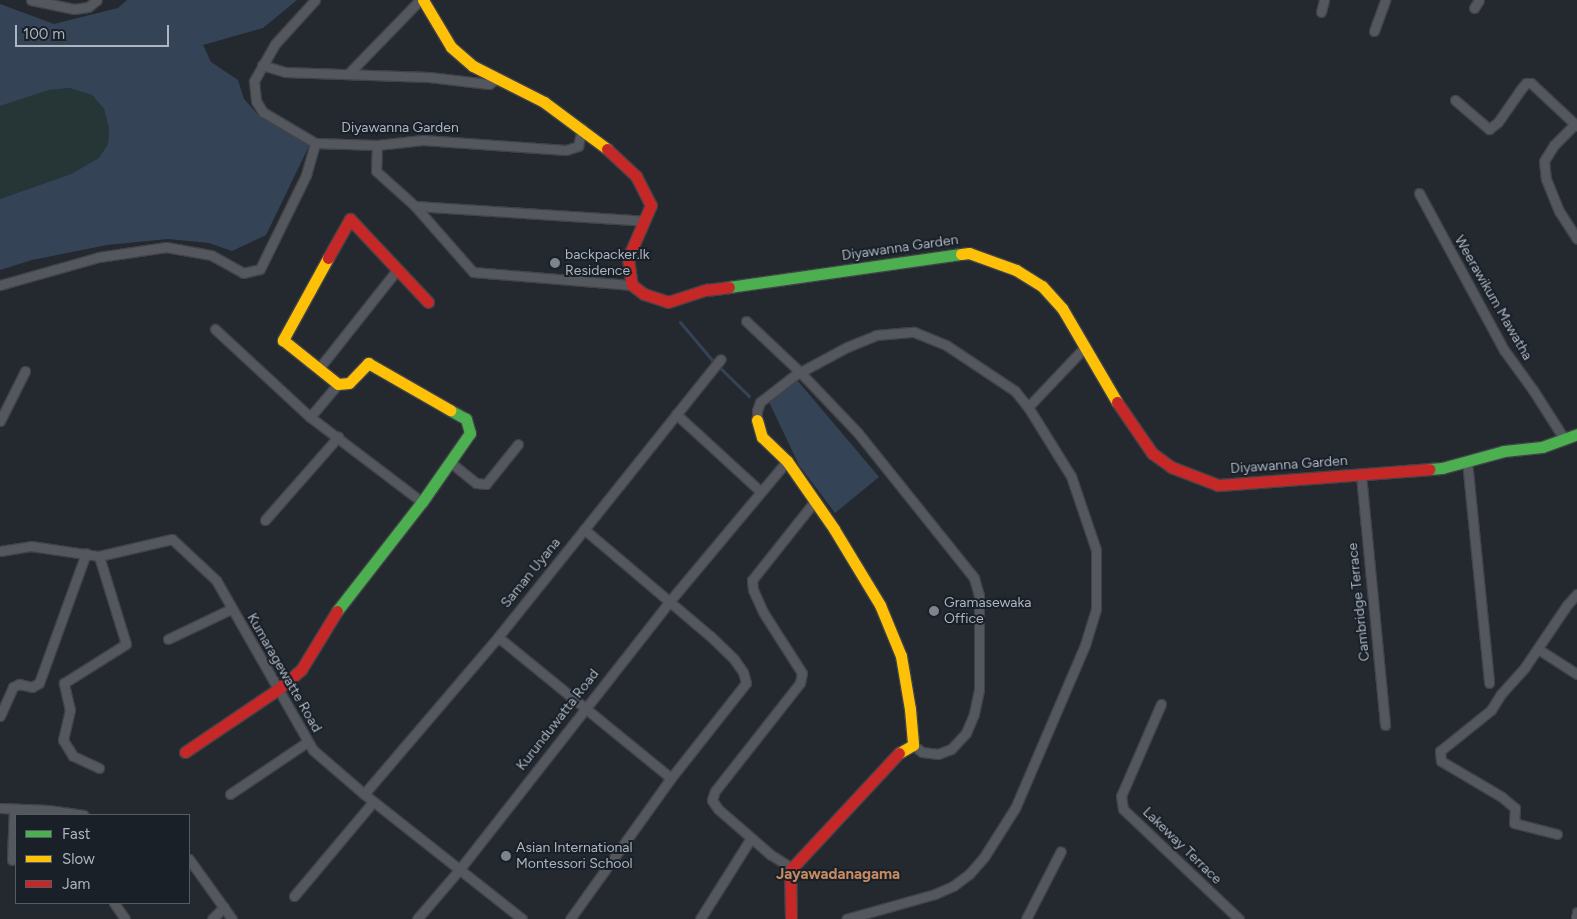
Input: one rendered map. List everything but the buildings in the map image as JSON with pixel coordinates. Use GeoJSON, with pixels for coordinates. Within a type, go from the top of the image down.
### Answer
{"type":"FeatureCollection","features":[{"type":"Feature","properties":{"kind":"street"},"geometry":{"type":"LineString","coordinates":[[31,0],[74,9],[88,7],[98,0]]}},
{"type":"Feature","properties":{"kind":"street","name":"Diyawanna Garden"},"geometry":{"type":"LineString","coordinates":[[315,0],[275,44],[254,81],[256,101],[263,112],[315,143],[377,145],[423,140],[566,150],[578,146],[582,128]]}},
{"type":"Feature","properties":{"kind":"street"},"geometry":{"type":"LineString","coordinates":[[348,74],[422,0],[451,47],[473,66],[544,102],[582,128],[617,157],[636,176],[651,205],[628,258],[632,285],[473,272],[416,206],[376,171],[377,145]]}},
{"type":"Feature","properties":{"kind":"street"},"geometry":{"type":"LineString","coordinates":[[1321,12],[1324,0]]}},
{"type":"Feature","properties":{"kind":"street"},"geometry":{"type":"LineString","coordinates":[[1374,31],[1385,0]]}},
{"type":"Feature","properties":{"kind":"street"},"geometry":{"type":"LineString","coordinates":[[1474,8],[1479,0]]}},
{"type":"Feature","properties":{"kind":"street"},"geometry":{"type":"LineString","coordinates":[[262,65],[285,72],[429,77],[489,84],[496,79]]}},
{"type":"Feature","properties":{"kind":"street"},"geometry":{"type":"LineString","coordinates":[[1455,100],[1488,129],[1498,122],[1526,83],[1531,83],[1576,125],[1554,145],[1544,161],[1546,179],[1559,211],[1577,238]]}},
{"type":"Feature","properties":{"kind":"street"},"geometry":{"type":"LineString","coordinates":[[0,286],[99,257],[166,247],[211,255],[243,274],[260,269],[306,175],[315,143]]}},
{"type":"Feature","properties":{"kind":"street","name":"Weerawikum Mawatha"},"geometry":{"type":"LineString","coordinates":[[1418,193],[1504,350],[1565,440]]}},
{"type":"Feature","properties":{"kind":"street"},"geometry":{"type":"LineString","coordinates":[[416,206],[645,221]]}},
{"type":"Feature","properties":{"kind":"street"},"geometry":{"type":"LineString","coordinates":[[338,384],[283,340],[350,219],[428,302]]}},
{"type":"Feature","properties":{"kind":"street","name":"Diyawanna Garden"},"geometry":{"type":"LineString","coordinates":[[632,285],[644,294],[668,302],[706,290],[792,280],[969,253],[1016,270],[1042,286],[1062,308],[1136,431],[1152,453],[1171,467],[1218,485],[1442,468],[1504,451],[1542,446],[1565,440],[1577,434]]}},
{"type":"Feature","properties":{"kind":"street"},"geometry":{"type":"LineString","coordinates":[[320,368],[397,270]]}},
{"type":"Feature","properties":{"kind":"street"},"geometry":{"type":"LineString","coordinates":[[746,321],[800,372],[858,433],[974,578],[979,595],[979,690],[974,714],[966,733],[951,749],[938,754],[922,752],[914,745],[906,682],[892,630],[859,568],[787,461],[762,437],[757,420],[757,410],[760,402],[800,372],[847,347],[876,336],[914,332],[946,345],[1015,390],[1028,407],[1071,476],[1096,550],[1096,609],[1085,645],[1015,808],[984,857],[969,874],[953,886],[935,894],[846,919]]}},
{"type":"Feature","properties":{"kind":"street"},"geometry":{"type":"LineString","coordinates":[[215,329],[310,417],[422,502]]}},
{"type":"Feature","properties":{"kind":"street"},"geometry":{"type":"LineString","coordinates":[[1028,407],[1085,347]]}},
{"type":"Feature","properties":{"kind":"street","name":"Saman Uyana"},"geometry":{"type":"LineString","coordinates":[[364,794],[498,637],[718,362]]}},
{"type":"Feature","properties":{"kind":"street"},"geometry":{"type":"LineString","coordinates":[[185,752],[277,690],[301,670],[344,600],[422,502],[470,434],[466,419],[368,363],[349,383],[338,384],[310,417]]}},
{"type":"Feature","properties":{"kind":"street"},"geometry":{"type":"LineString","coordinates":[[0,421],[24,371]]}},
{"type":"Feature","properties":{"kind":"street"},"geometry":{"type":"LineString","coordinates":[[676,414],[760,492]]}},
{"type":"Feature","properties":{"kind":"street"},"geometry":{"type":"LineString","coordinates":[[265,520],[338,437]]}},
{"type":"Feature","properties":{"kind":"street"},"geometry":{"type":"LineString","coordinates":[[450,462],[476,483],[486,484],[518,444]]}},
{"type":"Feature","properties":{"kind":"street","name":"Kurunduwatta Road"},"geometry":{"type":"LineString","coordinates":[[417,919],[459,870],[668,602],[787,461]]}},
{"type":"Feature","properties":{"kind":"street"},"geometry":{"type":"LineString","coordinates":[[1467,461],[1490,683]]}},
{"type":"Feature","properties":{"kind":"street","name":"Cambridge Terrace"},"geometry":{"type":"LineString","coordinates":[[1361,475],[1385,725]]}},
{"type":"Feature","properties":{"kind":"street"},"geometry":{"type":"LineString","coordinates":[[792,868],[751,838],[718,809],[712,800],[715,791],[800,683],[802,674],[763,612],[752,580],[814,502]]}},
{"type":"Feature","properties":{"kind":"street"},"geometry":{"type":"LineString","coordinates":[[570,919],[670,778],[746,683],[743,672],[734,659],[710,636],[584,529]]}},
{"type":"Feature","properties":{"kind":"street","name":"Kumaragewatte Road"},"geometry":{"type":"LineString","coordinates":[[0,551],[30,546],[99,556],[172,539],[216,580],[307,742],[326,764],[522,919]]}},
{"type":"Feature","properties":{"kind":"street"},"geometry":{"type":"LineString","coordinates":[[0,716],[13,687],[19,684],[32,687],[39,682],[86,553]]}},
{"type":"Feature","properties":{"kind":"street"},"geometry":{"type":"LineString","coordinates":[[99,556],[126,644],[64,683],[70,710],[63,740],[74,756],[99,768]]}},
{"type":"Feature","properties":{"kind":"street"},"geometry":{"type":"LineString","coordinates":[[1557,834],[1514,823],[1515,808],[1502,797],[1441,761],[1440,751],[1491,710],[1500,694],[1525,667],[1567,605],[1577,594]]}},
{"type":"Feature","properties":{"kind":"street"},"geometry":{"type":"LineString","coordinates":[[168,639],[231,609]]}},
{"type":"Feature","properties":{"kind":"street"},"geometry":{"type":"LineString","coordinates":[[498,637],[670,778]]}},
{"type":"Feature","properties":{"kind":"street"},"geometry":{"type":"LineString","coordinates":[[1538,648],[1577,674]]}},
{"type":"Feature","properties":{"kind":"street","name":"Lakeway Terrace"},"geometry":{"type":"LineString","coordinates":[[1161,704],[1121,796],[1123,809],[1239,919]]}},
{"type":"Feature","properties":{"kind":"street"},"geometry":{"type":"LineString","coordinates":[[230,794],[307,742]]}},
{"type":"Feature","properties":{"kind":"street"},"geometry":{"type":"LineString","coordinates":[[791,919],[790,880],[792,868],[880,772],[899,753],[914,745]]}},
{"type":"Feature","properties":{"kind":"street"},"geometry":{"type":"LineString","coordinates":[[294,896],[374,802]]}},
{"type":"Feature","properties":{"kind":"street"},"geometry":{"type":"LineString","coordinates":[[0,808],[48,810],[77,814]]}},
{"type":"Feature","properties":{"kind":"street"},"geometry":{"type":"LineString","coordinates":[[12,860],[14,809]]}},
{"type":"Feature","properties":{"kind":"street"},"geometry":{"type":"LineString","coordinates":[[700,919],[751,838]]}},
{"type":"Feature","properties":{"kind":"street"},"geometry":{"type":"LineString","coordinates":[[1026,919],[1061,851]]}},
{"type":"Feature","properties":{"kind":"street"},"geometry":{"type":"LineString","coordinates":[[190,860],[232,919]]}},
{"type":"Feature","properties":{"kind":"street"},"geometry":{"type":"LineString","coordinates":[[115,904],[125,919]]}},
{"type":"Feature","properties":{"kind":"street"},"geometry":{"type":"LineString","coordinates":[[212,919],[224,907]]}},
{"type":"Feature","properties":{"kind":"street"},"geometry":{"type":"LineString","coordinates":[[1576,919],[1577,912]]}},
{"type":"Feature","properties":{"kind":"shaded area"},"geometry":{"type":"Polygon","coordinates":[[[70,88],[92,95],[104,109],[109,127],[108,144],[99,158],[71,174],[0,199],[0,106],[49,90],[70,88]]]}},
{"type":"Feature","properties":{"kind":"water"},"geometry":{"type":"Polygon","coordinates":[[[127,0],[297,0],[263,28],[203,45],[211,62],[238,80],[244,99],[259,116],[309,146],[266,235],[232,251],[209,243],[168,239],[107,245],[32,260],[0,270],[0,199],[71,174],[99,158],[108,144],[109,128],[104,109],[92,95],[70,88],[49,90],[0,106],[0,4],[54,24],[118,8],[127,0]]]}},
{"type":"Feature","properties":{"kind":"water"},"geometry":{"type":"Polygon","coordinates":[[[797,380],[879,477],[835,513],[799,465],[768,400],[781,388],[797,380]]]}},
{"type":"Feature","properties":{"kind":"waterway"},"geometry":{"type":"LineString","coordinates":[[680,322],[713,361],[749,396]]}},
{"type":"Feature","properties":{"kind":"traffic: fast"},"geometry":{"type":"LineString","coordinates":[[729,287],[961,254]]}},
{"type":"Feature","properties":{"kind":"traffic: fast"},"geometry":{"type":"LineString","coordinates":[[337,611],[422,502],[470,433],[466,419],[450,410]]}},
{"type":"Feature","properties":{"kind":"traffic: fast"},"geometry":{"type":"LineString","coordinates":[[1429,469],[1442,468],[1504,451],[1542,447],[1577,434]]}},
{"type":"Feature","properties":{"kind":"traffic: slow"},"geometry":{"type":"LineString","coordinates":[[423,0],[451,47],[473,66],[544,102],[607,149]]}},
{"type":"Feature","properties":{"kind":"traffic: slow"},"geometry":{"type":"LineString","coordinates":[[961,254],[969,253],[1016,270],[1042,286],[1062,308],[1117,402]]}},
{"type":"Feature","properties":{"kind":"traffic: slow"},"geometry":{"type":"LineString","coordinates":[[328,258],[283,340],[338,384],[349,383],[368,363],[450,410]]}},
{"type":"Feature","properties":{"kind":"traffic: slow"},"geometry":{"type":"LineString","coordinates":[[757,420],[762,437],[787,461],[834,529],[880,605],[901,656],[910,709],[913,745],[899,753]]}},
{"type":"Feature","properties":{"kind":"traffic: jam"},"geometry":{"type":"LineString","coordinates":[[607,149],[636,176],[651,205],[628,258],[632,285],[644,294],[668,302],[706,290],[729,287]]}},
{"type":"Feature","properties":{"kind":"traffic: jam"},"geometry":{"type":"LineString","coordinates":[[328,258],[350,219],[428,302]]}},
{"type":"Feature","properties":{"kind":"traffic: jam"},"geometry":{"type":"LineString","coordinates":[[1117,402],[1152,453],[1171,467],[1218,485],[1429,469]]}},
{"type":"Feature","properties":{"kind":"traffic: jam"},"geometry":{"type":"LineString","coordinates":[[185,752],[277,690],[301,670],[337,611]]}},
{"type":"Feature","properties":{"kind":"traffic: jam"},"geometry":{"type":"LineString","coordinates":[[791,919],[790,880],[792,868],[899,753]]}},
{"type":"Feature","properties":{"kind":"place","name":"backpacker.lk Residence"},"geometry":{"type":"Point","coordinates":[555,263]}},
{"type":"Feature","properties":{"kind":"place","name":"Gramasewaka Office"},"geometry":{"type":"Point","coordinates":[934,611]}},
{"type":"Feature","properties":{"kind":"place","name":"Asian International Montessori School"},"geometry":{"type":"Point","coordinates":[506,856]}},
{"type":"Feature","properties":{"kind":"district","name":"Jayawadanagama"},"geometry":{"type":"Point","coordinates":[838,875]}}]}
